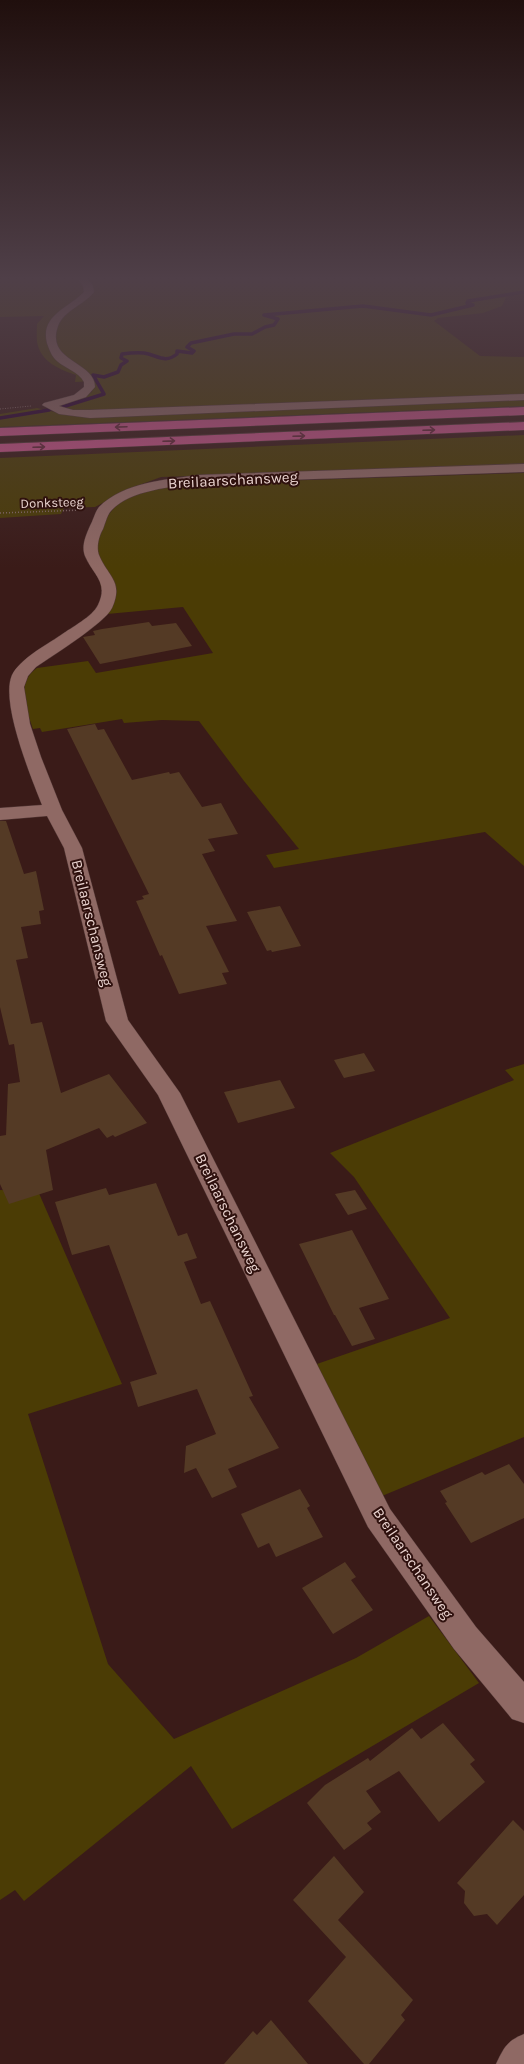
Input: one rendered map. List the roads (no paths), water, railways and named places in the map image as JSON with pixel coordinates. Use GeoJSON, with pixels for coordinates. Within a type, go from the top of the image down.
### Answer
{"type":"FeatureCollection","features":[{"type":"Feature","properties":{"kind":"highway"},"geometry":{"type":"LineString","coordinates":[[0,432],[524,411]]}},
{"type":"Feature","properties":{"kind":"highway"},"geometry":{"type":"LineString","coordinates":[[0,448],[524,426]]}},
{"type":"Feature","properties":{"kind":"street"},"geometry":{"type":"LineString","coordinates":[[86,375],[90,385],[86,392],[48,405],[56,410],[66,413],[90,414],[524,397]]}},
{"type":"Feature","properties":{"kind":"street","name":"Breilaarschansweg"},"geometry":{"type":"LineString","coordinates":[[524,468],[206,479],[174,481],[137,490],[122,497],[104,510],[93,534],[91,547],[92,556],[105,575],[110,588],[104,609],[74,634],[30,664],[20,675],[16,687],[22,724],[32,757],[53,810],[73,848],[117,1021],[168,1093],[379,1518],[465,1638],[524,1707]]}},
{"type":"Feature","properties":{"kind":"street"},"geometry":{"type":"LineString","coordinates":[[0,814],[53,810]]}},
{"type":"Feature","properties":{"kind":"street"},"geometry":{"type":"LineString","coordinates":[[516,2064],[524,2053]]}},
{"type":"Feature","properties":{"kind":"waterway"},"geometry":{"type":"LineString","coordinates":[[59,408],[104,394],[93,375]]}},
{"type":"Feature","properties":{"kind":"waterway"},"geometry":{"type":"LineString","coordinates":[[95,375],[104,377],[109,375]]}},
{"type":"Feature","properties":{"kind":"waterway"},"geometry":{"type":"LineString","coordinates":[[0,418],[49,410]]}}]}
